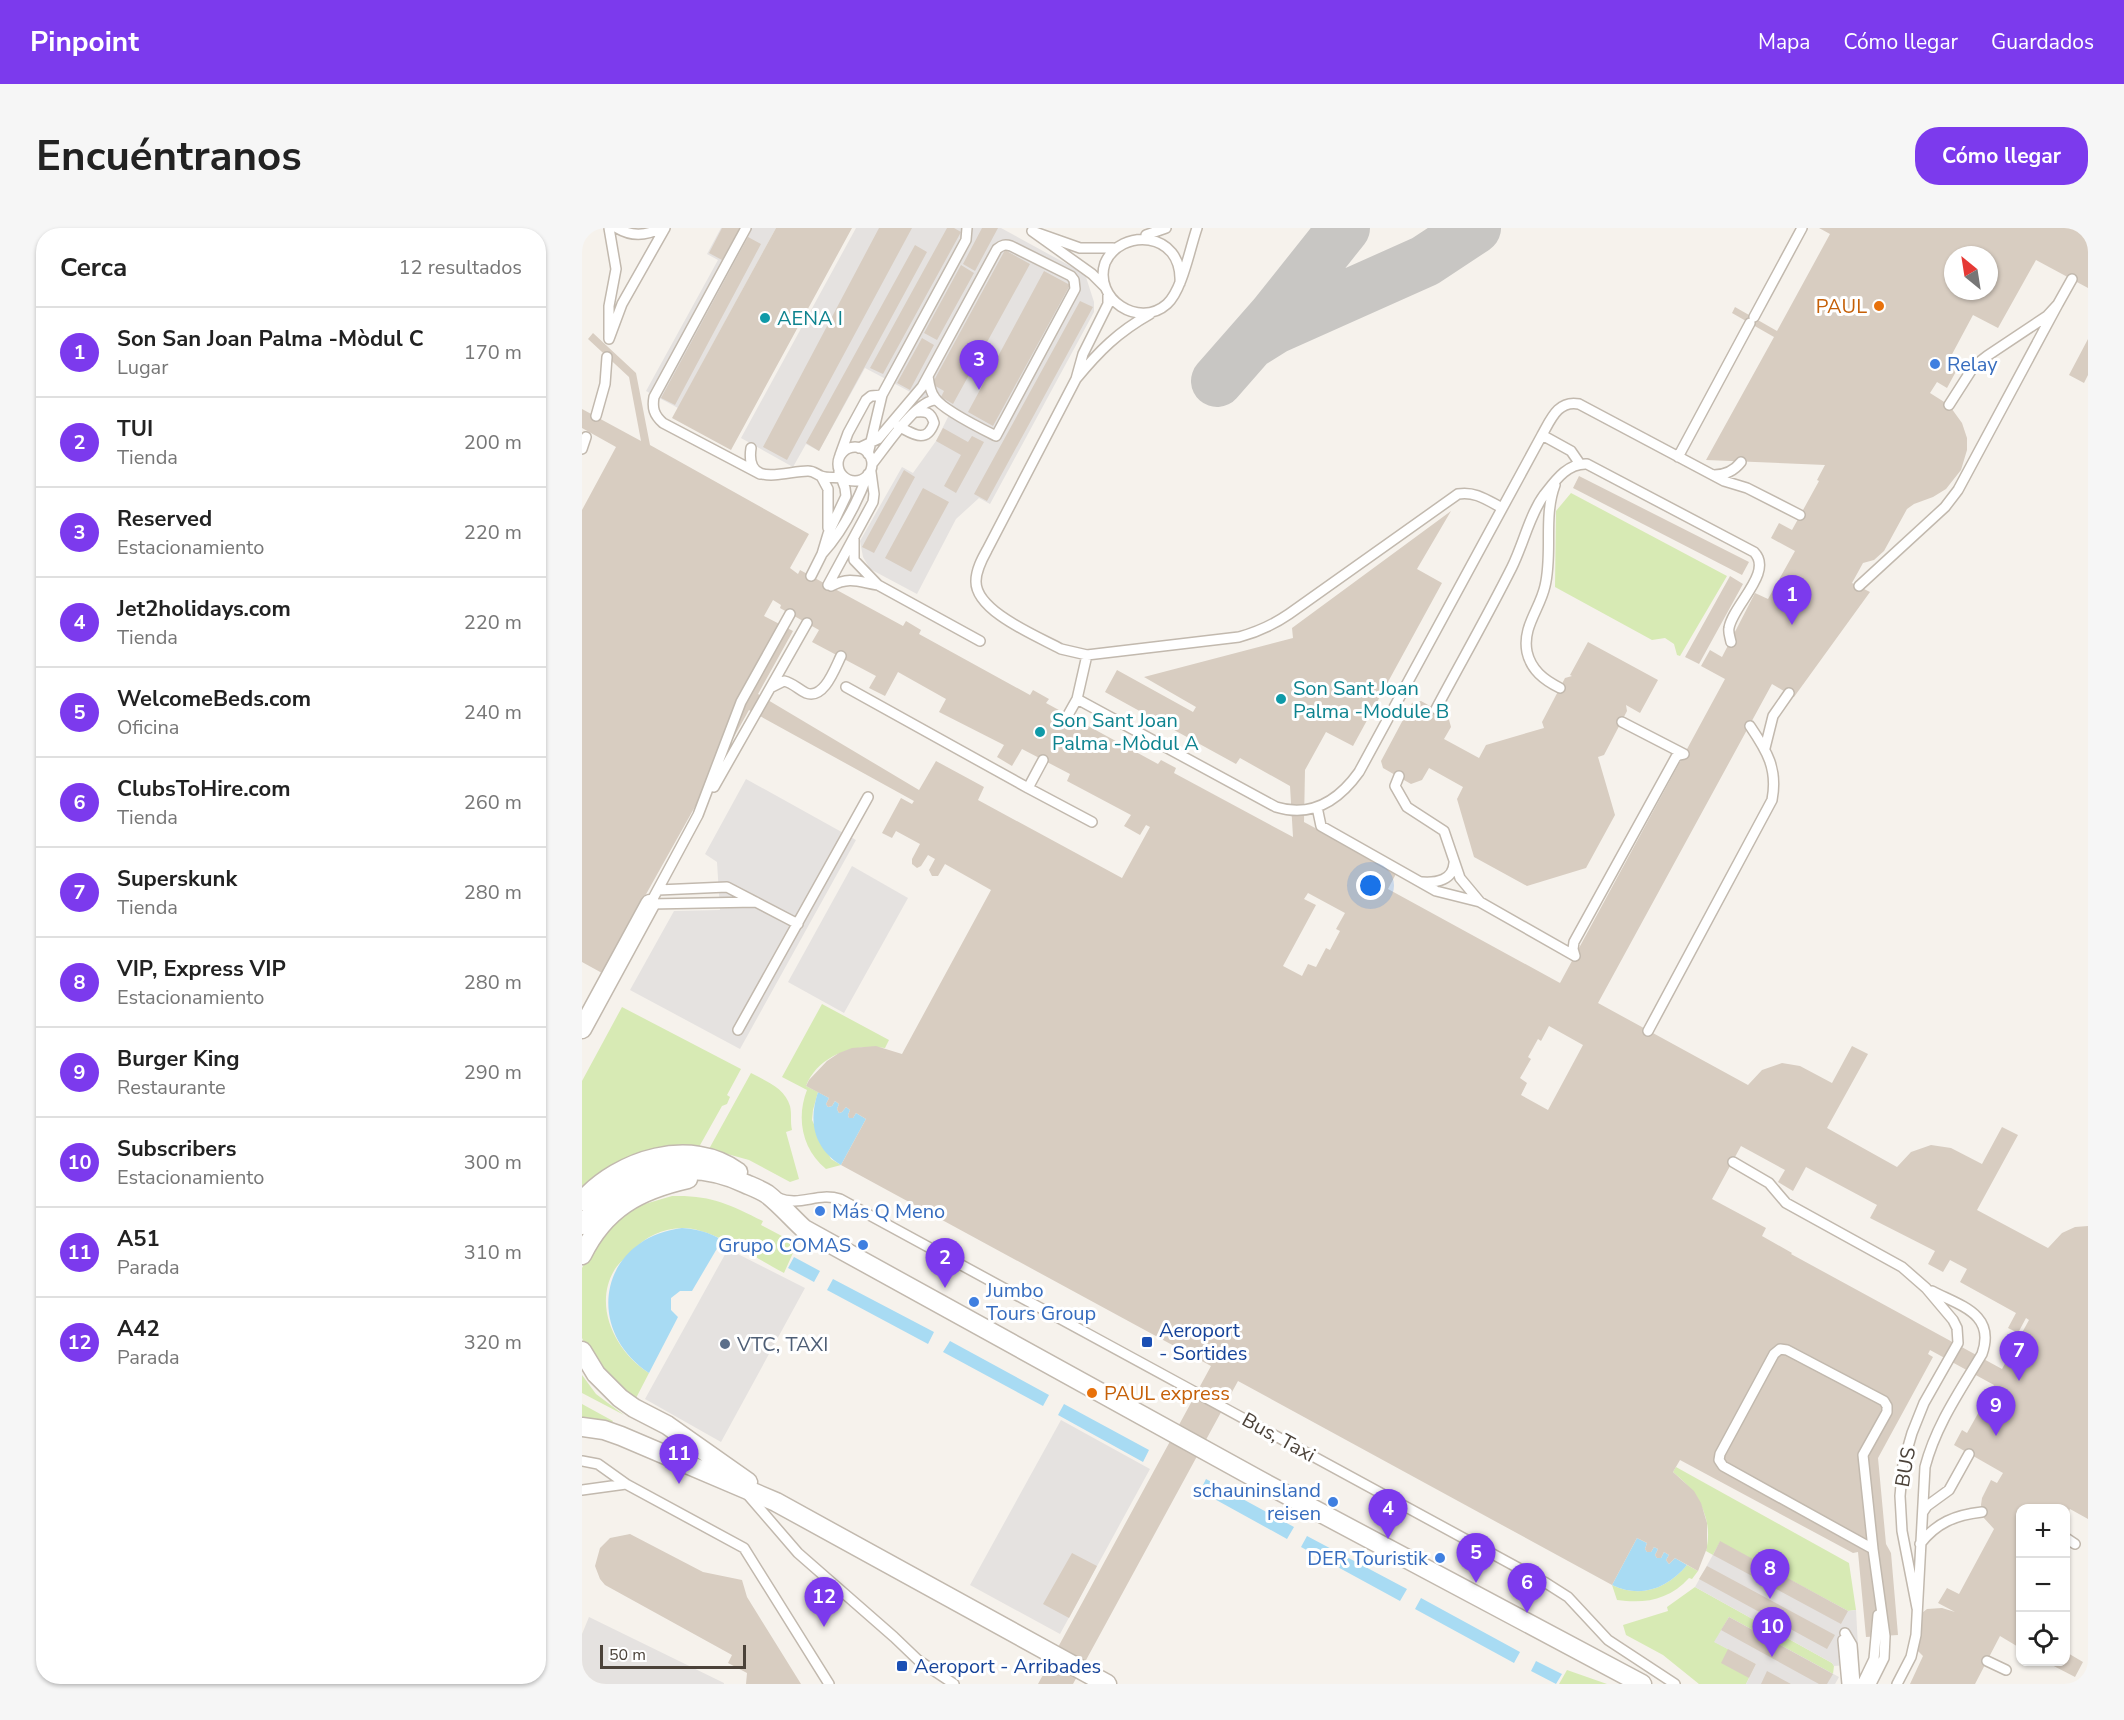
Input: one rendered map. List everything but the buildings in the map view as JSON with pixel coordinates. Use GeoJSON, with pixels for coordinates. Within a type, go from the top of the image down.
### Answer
{"type":"FeatureCollection","features":[{"type":"Feature","properties":{"kind":"street"},"geometry":{"type":"LineString","coordinates":[[582,1029],[654,897]]}},
{"type":"Feature","properties":{"kind":"street"},"geometry":{"type":"LineString","coordinates":[[582,1201],[600,1184],[627,1167],[668,1156],[704,1155],[727,1164],[804,1229],[1259,1480],[1642,1684]]}},
{"type":"Feature","properties":{"kind":"street"},"geometry":{"type":"LineString","coordinates":[[582,1225],[595,1209],[610,1197],[647,1176],[667,1171],[711,1171],[730,1176],[761,1191]]}},
{"type":"Feature","properties":{"kind":"street"},"geometry":{"type":"LineString","coordinates":[[582,1255],[597,1228],[612,1212],[629,1200],[670,1183],[708,1175],[730,1176]]}},
{"type":"Feature","properties":{"kind":"street"},"geometry":{"type":"LineString","coordinates":[[582,1351],[596,1374],[620,1398],[667,1425],[776,1502],[1107,1684]]}},
{"type":"Feature","properties":{"kind":"street"},"geometry":{"type":"LineString","coordinates":[[582,1427],[604,1430],[621,1436],[776,1502]]}},
{"type":"Feature","properties":{"kind":"lane"},"geometry":{"type":"LineString","coordinates":[[596,416],[604,384],[609,306],[616,269],[609,228]]}},
{"type":"Feature","properties":{"kind":"lane"},"geometry":{"type":"LineString","coordinates":[[616,228],[624,233],[637,235],[650,234],[663,228]]}},
{"type":"Feature","properties":{"kind":"lane"},"geometry":{"type":"LineString","coordinates":[[608,348],[622,304],[663,228]]}},
{"type":"Feature","properties":{"kind":"lane"},"geometry":{"type":"LineString","coordinates":[[746,228],[654,397],[652,405],[663,423],[760,474],[768,476],[805,471],[821,476],[859,481],[916,412],[928,401],[936,400]]}},
{"type":"Feature","properties":{"kind":"lane"},"geometry":{"type":"LineString","coordinates":[[878,585],[844,580],[829,586],[873,502],[869,449],[882,395],[966,240],[967,228]]}},
{"type":"Feature","properties":{"kind":"lane"},"geometry":{"type":"LineString","coordinates":[[1029,230],[1080,248],[1113,248],[1132,237],[1143,236],[1166,228]]}},
{"type":"Feature","properties":{"kind":"lane"},"geometry":{"type":"LineString","coordinates":[[1076,379],[1115,336],[1166,305],[1175,295],[1197,228]]}},
{"type":"Feature","properties":{"kind":"lane"},"geometry":{"type":"LineString","coordinates":[[1678,457],[1802,228]]}},
{"type":"Feature","properties":{"kind":"lane"},"geometry":{"type":"LineString","coordinates":[[1029,230],[1092,274],[1114,303],[1134,313],[1144,314],[1155,311]]}},
{"type":"Feature","properties":{"kind":"lane"},"geometry":{"type":"LineString","coordinates":[[1143,236],[1164,243],[1172,251],[1178,261],[1180,283]]}},
{"type":"Feature","properties":{"kind":"lane"},"geometry":{"type":"LineString","coordinates":[[869,449],[922,387],[928,376],[1001,246],[1006,244],[1011,246],[1071,276],[1074,280],[1075,289],[996,436],[936,400],[928,376]]}},
{"type":"Feature","properties":{"kind":"lane"},"geometry":{"type":"LineString","coordinates":[[1113,248],[1104,266],[1108,304],[1083,354],[1076,379],[979,566],[975,581],[979,594],[988,607],[1001,616],[1061,649],[1087,655],[1239,637],[1257,632],[1289,614],[1458,494],[1478,495],[1502,508]]}},
{"type":"Feature","properties":{"kind":"lane"},"geometry":{"type":"LineString","coordinates":[[1860,586],[1945,507],[1958,490],[2072,279]]}},
{"type":"Feature","properties":{"kind":"lane"},"geometry":{"type":"LineString","coordinates":[[1949,405],[1974,366],[2047,316],[2058,304]]}},
{"type":"Feature","properties":{"kind":"lane"},"geometry":{"type":"LineString","coordinates":[[811,576],[846,496],[838,460],[848,433],[866,400],[871,396],[882,395]]}},
{"type":"Feature","properties":{"kind":"lane"},"geometry":{"type":"LineString","coordinates":[[1077,699],[1276,807],[1288,811],[1317,807],[1341,793],[1348,788],[1359,772],[1553,413],[1572,402],[1580,404],[1711,475],[1747,488],[1800,515]]}},
{"type":"Feature","properties":{"kind":"lane"},"geometry":{"type":"LineString","coordinates":[[888,428],[896,425],[923,436],[934,423],[933,418],[930,413],[916,412]]}},
{"type":"Feature","properties":{"kind":"lane"},"geometry":{"type":"LineString","coordinates":[[1542,435],[1571,451],[1580,464]]}},
{"type":"Feature","properties":{"kind":"lane"},"geometry":{"type":"LineString","coordinates":[[582,449],[585,437]]}},
{"type":"Feature","properties":{"kind":"lane"},"geometry":{"type":"LineString","coordinates":[[751,448],[752,464],[760,474]]}},
{"type":"Feature","properties":{"kind":"lane"},"geometry":{"type":"LineString","coordinates":[[840,455],[848,448],[869,449]]}},
{"type":"Feature","properties":{"kind":"lane"},"geometry":{"type":"LineString","coordinates":[[1711,475],[1731,472],[1741,462]]}},
{"type":"Feature","properties":{"kind":"lane"},"geometry":{"type":"LineString","coordinates":[[1436,709],[1512,566],[1540,501],[1571,466],[1587,464],[1758,556],[1760,567],[1729,628],[1731,642]]}},
{"type":"Feature","properties":{"kind":"lane"},"geometry":{"type":"LineString","coordinates":[[822,554],[837,538],[859,498],[870,469]]}},
{"type":"Feature","properties":{"kind":"lane"},"geometry":{"type":"LineString","coordinates":[[821,476],[828,489],[828,534]]}},
{"type":"Feature","properties":{"kind":"lane"},"geometry":{"type":"LineString","coordinates":[[1558,479],[1550,502],[1546,585],[1529,622],[1526,640],[1531,664],[1544,680],[1560,688]]}},
{"type":"Feature","properties":{"kind":"lane"},"geometry":{"type":"LineString","coordinates":[[854,537],[854,560],[878,585],[980,641]]}},
{"type":"Feature","properties":{"kind":"lane"},"geometry":{"type":"LineString","coordinates":[[698,815],[741,702],[790,614]]}},
{"type":"Feature","properties":{"kind":"lane"},"geometry":{"type":"LineString","coordinates":[[654,897],[807,623]]}},
{"type":"Feature","properties":{"kind":"lane"},"geometry":{"type":"LineString","coordinates":[[1068,715],[1077,699],[1087,655]]}},
{"type":"Feature","properties":{"kind":"lane"},"geometry":{"type":"LineString","coordinates":[[770,688],[784,681],[807,693],[817,692],[827,683],[841,656]]}},
{"type":"Feature","properties":{"kind":"lane"},"geometry":{"type":"LineString","coordinates":[[846,687],[1092,822]]}},
{"type":"Feature","properties":{"kind":"lane"},"geometry":{"type":"LineString","coordinates":[[1765,748],[1773,716],[1789,693]]}},
{"type":"Feature","properties":{"kind":"lane"},"geometry":{"type":"LineString","coordinates":[[1317,807],[1321,826],[1436,891],[1480,902],[1575,956],[1574,942],[1676,757],[1684,754],[1622,722]]}},
{"type":"Feature","properties":{"kind":"lane"},"geometry":{"type":"LineString","coordinates":[[1648,1031],[1772,800],[1774,774],[1765,748],[1750,726]]}},
{"type":"Feature","properties":{"kind":"lane"},"geometry":{"type":"LineString","coordinates":[[1028,788],[1043,760]]}},
{"type":"Feature","properties":{"kind":"lane"},"geometry":{"type":"LineString","coordinates":[[1399,776],[1395,786],[1407,807],[1444,831],[1464,884],[1480,902]]}},
{"type":"Feature","properties":{"kind":"lane"},"geometry":{"type":"LineString","coordinates":[[738,1030],[868,797]]}},
{"type":"Feature","properties":{"kind":"lane"},"geometry":{"type":"LineString","coordinates":[[1420,882],[1441,881],[1452,872],[1454,860]]}},
{"type":"Feature","properties":{"kind":"lane"},"geometry":{"type":"LineString","coordinates":[[654,897],[727,887],[798,924]]}},
{"type":"Feature","properties":{"kind":"lane"},"geometry":{"type":"LineString","coordinates":[[654,897],[756,902]]}},
{"type":"Feature","properties":{"kind":"lane"},"geometry":{"type":"LineString","coordinates":[[1732,1162],[1770,1184],[1786,1203],[1902,1267],[1926,1288],[1973,1312],[1983,1322],[1986,1343],[1982,1354],[1940,1425],[1930,1447],[1925,1467],[1914,1644],[1908,1663],[1897,1684]]}},
{"type":"Feature","properties":{"kind":"lane","name":"Bus, Taxi"},"geometry":{"type":"LineString","coordinates":[[761,1191],[795,1202],[831,1196],[840,1198],[1546,1583],[1568,1597],[1608,1640],[1675,1684]]}},
{"type":"Feature","properties":{"kind":"lane","name":"BUS"},"geometry":{"type":"LineString","coordinates":[[1917,1608],[1902,1531],[1900,1496],[1903,1464],[1912,1432],[1924,1403],[1958,1343],[1959,1336],[1953,1320],[1926,1288]]}},
{"type":"Feature","properties":{"kind":"lane"},"geometry":{"type":"LineString","coordinates":[[1871,1684],[1881,1668],[1885,1635],[1879,1601],[1863,1455],[1887,1412],[1887,1406],[1884,1401],[1787,1350],[1780,1349],[1774,1354],[1720,1454],[1719,1460],[1722,1466],[1873,1549]]}},
{"type":"Feature","properties":{"kind":"lane"},"geometry":{"type":"LineString","coordinates":[[1922,1514],[1927,1506],[1949,1490],[1969,1454]]}},
{"type":"Feature","properties":{"kind":"lane"},"geometry":{"type":"LineString","coordinates":[[582,1461],[598,1464],[626,1484],[744,1548],[830,1684]]}},
{"type":"Feature","properties":{"kind":"lane"},"geometry":{"type":"LineString","coordinates":[[729,1469],[798,1553],[918,1660],[954,1684]]}},
{"type":"Feature","properties":{"kind":"lane"},"geometry":{"type":"LineString","coordinates":[[582,1490],[626,1484]]}},
{"type":"Feature","properties":{"kind":"lane"},"geometry":{"type":"LineString","coordinates":[[1920,1544],[1930,1531],[1941,1523],[1982,1512]]}},
{"type":"Feature","properties":{"kind":"lane"},"geometry":{"type":"LineString","coordinates":[[2070,1541],[2075,1544]]}},
{"type":"Feature","properties":{"kind":"lane"},"geometry":{"type":"LineString","coordinates":[[1862,1684],[1874,1659],[1879,1601]]}},
{"type":"Feature","properties":{"kind":"lane"},"geometry":{"type":"LineString","coordinates":[[1847,1684],[1844,1637],[1852,1645],[1856,1684]]}},
{"type":"Feature","properties":{"kind":"lane"},"geometry":{"type":"LineString","coordinates":[[1987,1661],[2006,1670]]}},
{"type":"Feature","properties":{"kind":"green space"},"geometry":{"type":"Polygon","coordinates":[[[1571,493],[1727,576],[1680,656],[1677,655],[1674,644],[1665,638],[1652,640],[1555,587],[1556,511],[1571,493]]]}},
{"type":"Feature","properties":{"kind":"green space"},"geometry":{"type":"Polygon","coordinates":[[[822,1004],[889,1040],[885,1048],[862,1047],[839,1053],[828,1059],[819,1066],[806,1086],[818,1092],[812,1120],[831,1159],[841,1165],[826,1169],[811,1152],[803,1133],[802,1111],[807,1090],[782,1077],[822,1004]]]}},
{"type":"Feature","properties":{"kind":"green space"},"geometry":{"type":"Polygon","coordinates":[[[622,1007],[741,1069],[727,1095],[730,1097],[727,1104],[722,1106],[699,1147],[658,1149],[633,1156],[598,1174],[582,1186],[582,1081],[622,1007]]]}},
{"type":"Feature","properties":{"kind":"green space"},"geometry":{"type":"Polygon","coordinates":[[[751,1073],[774,1086],[788,1100],[792,1130],[786,1132],[799,1179],[790,1182],[749,1160],[709,1149],[751,1073]]]}},
{"type":"Feature","properties":{"kind":"green space"},"geometry":{"type":"Polygon","coordinates":[[[672,1196],[698,1197],[729,1205],[763,1221],[761,1225],[797,1244],[784,1273],[721,1239],[695,1229],[675,1228],[661,1232],[636,1247],[615,1269],[606,1298],[607,1313],[618,1341],[637,1364],[649,1373],[635,1400],[620,1391],[587,1349],[582,1338],[582,1268],[593,1247],[621,1218],[638,1206],[672,1196]]]}},
{"type":"Feature","properties":{"kind":"green space"},"geometry":{"type":"Polygon","coordinates":[[[582,1375],[596,1394],[624,1415],[582,1393],[582,1375]]]}},
{"type":"Feature","properties":{"kind":"green space"},"geometry":{"type":"Polygon","coordinates":[[[582,1404],[613,1421],[611,1425],[582,1419],[582,1404]]]}},
{"type":"Feature","properties":{"kind":"green space"},"geometry":{"type":"Polygon","coordinates":[[[1676,1467],[1849,1563],[1856,1610],[1848,1611],[1720,1542],[1713,1555],[1706,1551],[1708,1528],[1706,1517],[1697,1497],[1673,1472],[1676,1467]]]}},
{"type":"Feature","properties":{"kind":"green space"},"geometry":{"type":"Polygon","coordinates":[[[1687,1565],[1698,1571],[1692,1579],[1689,1578],[1665,1596],[1647,1601],[1617,1600],[1612,1585],[1633,1591],[1653,1589],[1671,1580],[1687,1565]]]}},
{"type":"Feature","properties":{"kind":"green space"},"geometry":{"type":"Polygon","coordinates":[[[1695,1587],[1832,1663],[1833,1674],[1729,1617],[1715,1642],[1728,1649],[1749,1678],[1746,1684],[1699,1684],[1663,1655],[1626,1635],[1623,1625],[1668,1611],[1667,1607],[1695,1587]]]}},
{"type":"Feature","properties":{"kind":"green space"},"geometry":{"type":"Polygon","coordinates":[[[1567,1670],[1607,1684],[1559,1684],[1567,1670]]]}},
{"type":"Feature","properties":{"kind":"shaded area"},"geometry":{"type":"Polygon","coordinates":[[[721,228],[776,228],[678,408],[646,391],[718,260],[707,254],[721,228]]]}},
{"type":"Feature","properties":{"kind":"shaded area"},"geometry":{"type":"Polygon","coordinates":[[[856,228],[1001,228],[1085,274],[1094,302],[1094,312],[990,504],[979,498],[956,519],[917,594],[870,569],[863,557],[860,541],[902,467],[913,473],[936,441],[950,413],[865,368],[819,451],[806,444],[793,467],[741,438],[856,228]]]}},
{"type":"Feature","properties":{"kind":"shaded area"},"geometry":{"type":"Polygon","coordinates":[[[746,779],[856,840],[740,1049],[630,990],[674,911],[720,910],[717,862],[705,854],[746,779]]]}},
{"type":"Feature","properties":{"kind":"shaded area"},"geometry":{"type":"Polygon","coordinates":[[[852,866],[908,898],[844,1013],[788,982],[852,866]]]}},
{"type":"Feature","properties":{"kind":"shaded area","name":"VTC, TAXI"},"geometry":{"type":"Polygon","coordinates":[[[728,1249],[805,1288],[721,1442],[645,1399],[728,1249]]]}},
{"type":"Feature","properties":{"kind":"shaded area"},"geometry":{"type":"Polygon","coordinates":[[[1061,1420],[1150,1469],[1060,1634],[970,1585],[1061,1420]]]}},
{"type":"Feature","properties":{"kind":"shaded area"},"geometry":{"type":"Polygon","coordinates":[[[1720,1542],[1848,1611],[1856,1610],[1859,1664],[1834,1666],[1695,1587],[1720,1542]]]}},
{"type":"Feature","properties":{"kind":"shaded area"},"geometry":{"type":"Polygon","coordinates":[[[589,1617],[724,1684],[582,1684],[582,1634],[589,1617]]]}},
{"type":"Feature","properties":{"kind":"shaded area"},"geometry":{"type":"Polygon","coordinates":[[[1729,1617],[1839,1677],[1835,1684],[1746,1684],[1756,1664],[1714,1642],[1729,1617]]]}},
{"type":"Feature","properties":{"kind":"water"},"geometry":{"type":"Polygon","coordinates":[[[818,1092],[829,1098],[826,1104],[828,1107],[832,1106],[835,1101],[839,1104],[837,1109],[839,1113],[846,1107],[850,1110],[849,1118],[853,1118],[856,1113],[866,1119],[841,1165],[825,1151],[816,1133],[814,1114],[818,1092]]]}},
{"type":"Feature","properties":{"kind":"water"},"geometry":{"type":"Polygon","coordinates":[[[682,1228],[703,1231],[722,1240],[692,1291],[680,1291],[671,1298],[671,1310],[678,1317],[649,1373],[628,1354],[614,1333],[609,1310],[610,1287],[618,1266],[633,1249],[655,1235],[682,1228]]]}},
{"type":"Feature","properties":{"kind":"water"},"geometry":{"type":"Polygon","coordinates":[[[794,1257],[820,1271],[814,1282],[788,1268],[794,1257]]]}},
{"type":"Feature","properties":{"kind":"water"},"geometry":{"type":"Polygon","coordinates":[[[833,1279],[934,1332],[928,1344],[827,1290],[833,1279]]]}},
{"type":"Feature","properties":{"kind":"water"},"geometry":{"type":"Polygon","coordinates":[[[950,1341],[1049,1395],[1043,1406],[943,1352],[950,1341]]]}},
{"type":"Feature","properties":{"kind":"water"},"geometry":{"type":"Polygon","coordinates":[[[1064,1404],[1149,1450],[1143,1462],[1058,1415],[1064,1404]]]}},
{"type":"Feature","properties":{"kind":"water"},"geometry":{"type":"Polygon","coordinates":[[[1206,1479],[1294,1527],[1287,1539],[1200,1491],[1206,1479]]]}},
{"type":"Feature","properties":{"kind":"water"},"geometry":{"type":"Polygon","coordinates":[[[1307,1536],[1407,1589],[1400,1601],[1301,1547],[1307,1536]]]}},
{"type":"Feature","properties":{"kind":"water"},"geometry":{"type":"Polygon","coordinates":[[[1637,1538],[1647,1543],[1645,1549],[1647,1552],[1651,1552],[1654,1547],[1658,1549],[1655,1555],[1657,1558],[1661,1558],[1664,1552],[1669,1555],[1666,1560],[1669,1564],[1675,1558],[1687,1565],[1671,1580],[1653,1589],[1633,1591],[1612,1585],[1637,1538]]]}},
{"type":"Feature","properties":{"kind":"water"},"geometry":{"type":"Polygon","coordinates":[[[1421,1598],[1520,1652],[1514,1663],[1415,1609],[1421,1598]]]}},
{"type":"Feature","properties":{"kind":"water"},"geometry":{"type":"Polygon","coordinates":[[[1536,1661],[1562,1674],[1556,1684],[1531,1671],[1536,1661]]]}},
{"type":"Feature","properties":{"kind":"taxiway"},"geometry":{"type":"LineString","coordinates":[[1217,381],[1274,316],[1344,228]]}},
{"type":"Feature","properties":{"kind":"taxiway"},"geometry":{"type":"LineString","coordinates":[[1251,343],[1275,328],[1425,261],[1475,228]]}},
{"type":"Feature","properties":{"kind":"place","name":"PAUL"},"geometry":{"type":"Point","coordinates":[1879,306]}},
{"type":"Feature","properties":{"kind":"place","name":"AENA I"},"geometry":{"type":"Point","coordinates":[765,318]}},
{"type":"Feature","properties":{"kind":"place","name":"Relay"},"geometry":{"type":"Point","coordinates":[1935,364]}},
{"type":"Feature","properties":{"kind":"place","name":"Reserved"},"geometry":{"type":"Point","coordinates":[979,390]}},
{"type":"Feature","properties":{"kind":"place","name":"Son San Joan Palma -Mòdul C"},"geometry":{"type":"Point","coordinates":[1792,625]}},
{"type":"Feature","properties":{"kind":"place","name":"Son Sant Joan Palma -Module B"},"geometry":{"type":"Point","coordinates":[1281,699]}},
{"type":"Feature","properties":{"kind":"place","name":"Son Sant Joan Palma -Mòdul A"},"geometry":{"type":"Point","coordinates":[1040,732]}},
{"type":"Feature","properties":{"kind":"place","name":"Más Q Meno"},"geometry":{"type":"Point","coordinates":[820,1211]}},
{"type":"Feature","properties":{"kind":"place","name":"Grupo COMAS"},"geometry":{"type":"Point","coordinates":[863,1245]}},
{"type":"Feature","properties":{"kind":"place","name":"TUI"},"geometry":{"type":"Point","coordinates":[945,1288]}},
{"type":"Feature","properties":{"kind":"place","name":"Jumbo Tours Group"},"geometry":{"type":"Point","coordinates":[974,1302]}},
{"type":"Feature","properties":{"kind":"place","name":"Aeroport - Sortides"},"geometry":{"type":"Point","coordinates":[1147,1342]}},
{"type":"Feature","properties":{"kind":"place","name":"VTC, TAXI"},"geometry":{"type":"Point","coordinates":[725,1344]}},
{"type":"Feature","properties":{"kind":"place","name":"Superskunk"},"geometry":{"type":"Point","coordinates":[2019,1381]}},
{"type":"Feature","properties":{"kind":"place","name":"PAUL express"},"geometry":{"type":"Point","coordinates":[1092,1393]}},
{"type":"Feature","properties":{"kind":"place","name":"Burger King"},"geometry":{"type":"Point","coordinates":[1996,1436]}},
{"type":"Feature","properties":{"kind":"place","name":"A51"},"geometry":{"type":"Point","coordinates":[679,1484]}},
{"type":"Feature","properties":{"kind":"place","name":"schauninsland reisen"},"geometry":{"type":"Point","coordinates":[1333,1502]}},
{"type":"Feature","properties":{"kind":"place","name":"Jet2holidays.com"},"geometry":{"type":"Point","coordinates":[1388,1539]}},
{"type":"Feature","properties":{"kind":"place","name":"DER Touristik"},"geometry":{"type":"Point","coordinates":[1440,1558]}},
{"type":"Feature","properties":{"kind":"place","name":"WelcomeBeds.com"},"geometry":{"type":"Point","coordinates":[1476,1583]}},
{"type":"Feature","properties":{"kind":"place","name":"VIP, Express VIP"},"geometry":{"type":"Point","coordinates":[1770,1599]}},
{"type":"Feature","properties":{"kind":"place","name":"ClubsToHire.com"},"geometry":{"type":"Point","coordinates":[1527,1613]}},
{"type":"Feature","properties":{"kind":"place","name":"A42"},"geometry":{"type":"Point","coordinates":[824,1627]}},
{"type":"Feature","properties":{"kind":"place","name":"Subscribers"},"geometry":{"type":"Point","coordinates":[1772,1657]}},
{"type":"Feature","properties":{"kind":"place","name":"Aeroport - Arribades"},"geometry":{"type":"Point","coordinates":[902,1666]}}]}
